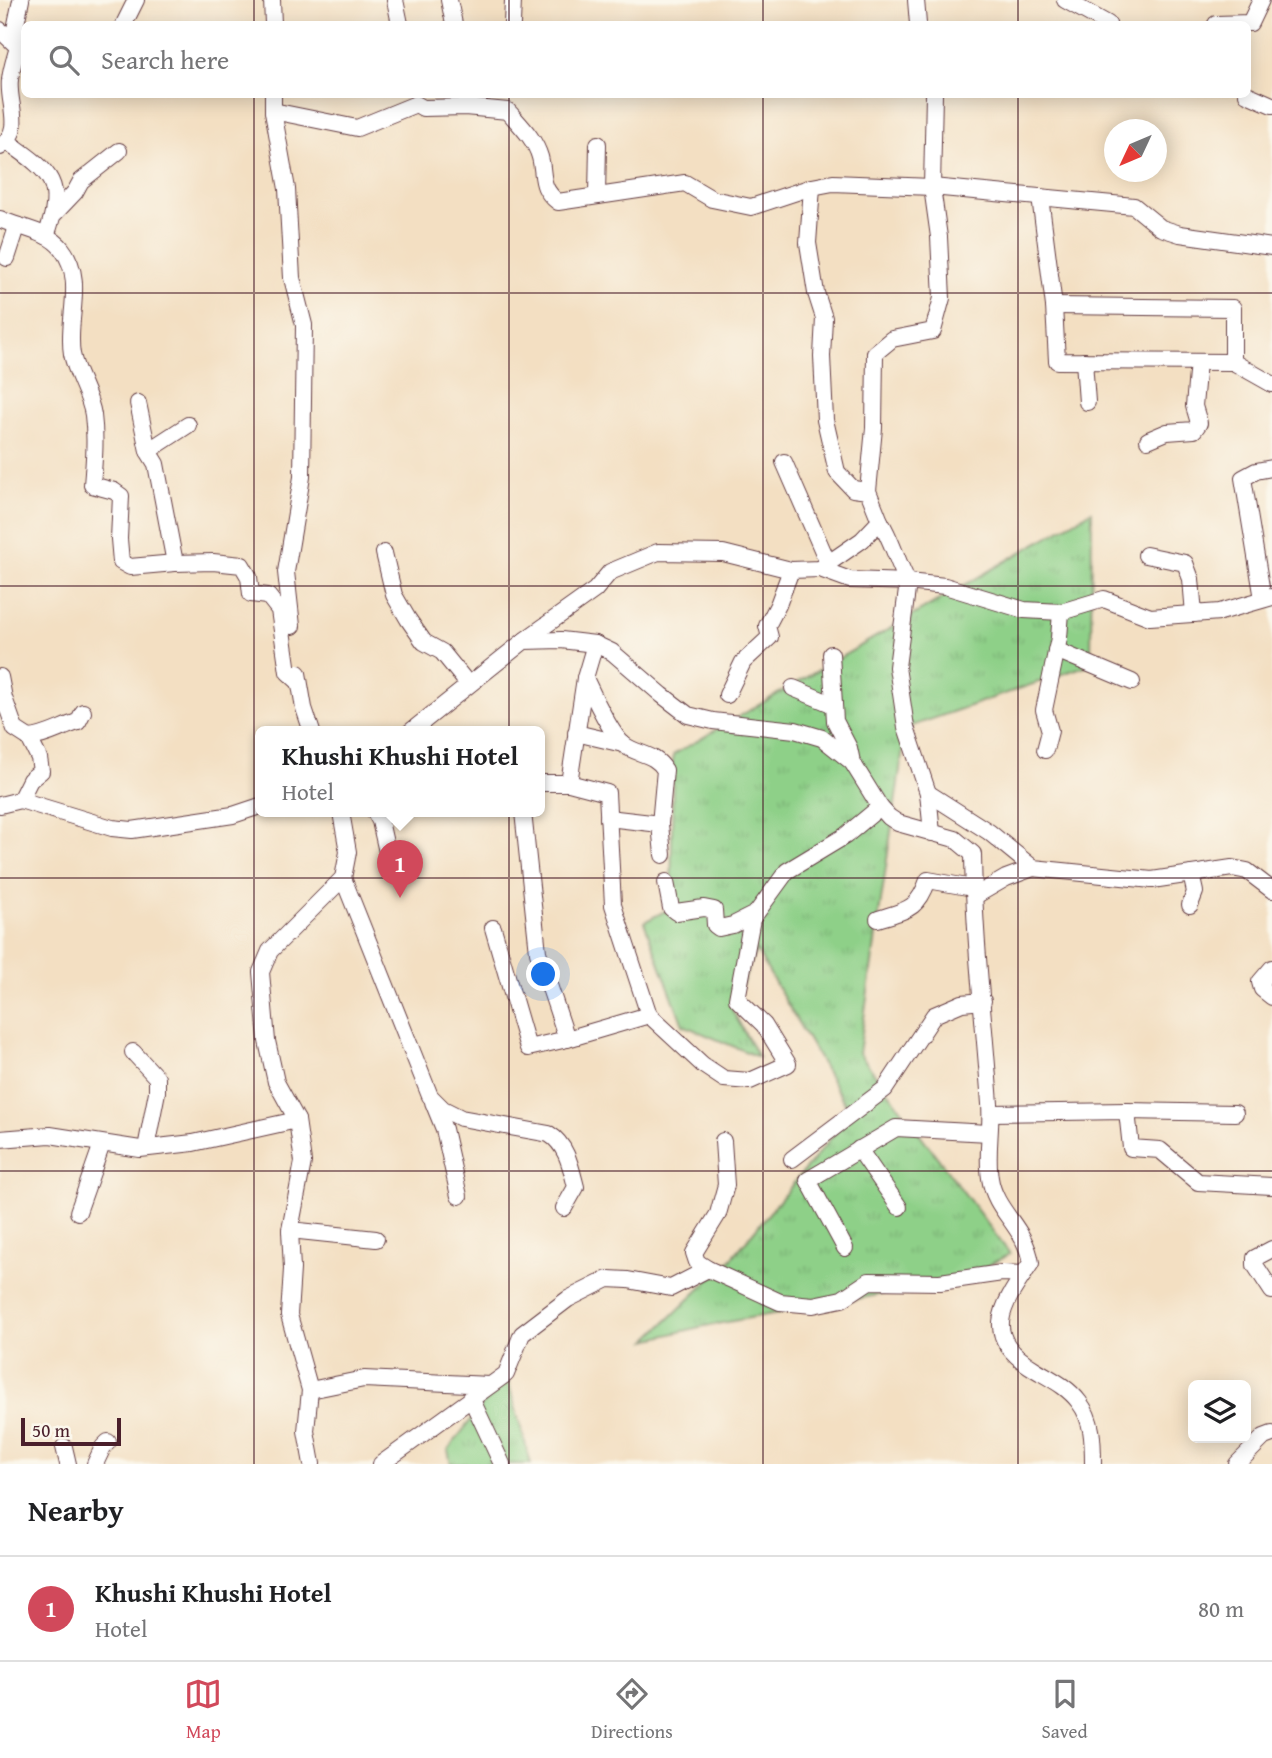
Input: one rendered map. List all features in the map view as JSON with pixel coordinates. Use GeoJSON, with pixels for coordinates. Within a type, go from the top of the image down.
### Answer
{"type":"FeatureCollection","features":[{"type":"Feature","properties":{"kind":"street"},"geometry":{"type":"LineString","coordinates":[[21,0],[15,29],[21,48],[9,82],[15,117],[4,144],[41,166],[51,179],[55,190],[55,214]]}},
{"type":"Feature","properties":{"kind":"street"},"geometry":{"type":"LineString","coordinates":[[126,21],[136,0]]}},
{"type":"Feature","properties":{"kind":"street"},"geometry":{"type":"LineString","coordinates":[[272,0],[273,21]]}},
{"type":"Feature","properties":{"kind":"street"},"geometry":{"type":"LineString","coordinates":[[396,0],[400,21]]}},
{"type":"Feature","properties":{"kind":"street"},"geometry":{"type":"LineString","coordinates":[[449,0],[453,21]]}},
{"type":"Feature","properties":{"kind":"street"},"geometry":{"type":"LineString","coordinates":[[512,21],[513,0]]}},
{"type":"Feature","properties":{"kind":"street"},"geometry":{"type":"LineString","coordinates":[[916,0],[918,21]]}},
{"type":"Feature","properties":{"kind":"street"},"geometry":{"type":"LineString","coordinates":[[1065,0],[1103,21]]}},
{"type":"Feature","properties":{"kind":"street"},"geometry":{"type":"LineString","coordinates":[[1251,21],[1261,0]]}},
{"type":"Feature","properties":{"kind":"street"},"geometry":{"type":"LineString","coordinates":[[0,30],[21,48]]}},
{"type":"Feature","properties":{"kind":"street"},"geometry":{"type":"LineString","coordinates":[[1251,96],[1272,105]]}},
{"type":"Feature","properties":{"kind":"street"},"geometry":{"type":"LineString","coordinates":[[508,111],[509,98]]}},
{"type":"Feature","properties":{"kind":"street"},"geometry":{"type":"LineString","coordinates":[[932,833],[928,793],[906,727],[897,667],[908,582],[895,557],[891,538],[880,521],[868,491],[874,428],[875,353],[892,338],[933,331],[942,298],[939,237],[932,187],[934,98]]}},
{"type":"Feature","properties":{"kind":"street"},"geometry":{"type":"LineString","coordinates":[[310,726],[299,682],[286,572],[302,477],[304,325],[292,278],[287,189],[273,103],[357,128],[417,99],[423,108],[464,101],[508,111],[530,137],[540,158],[542,179],[550,195],[558,202],[685,183],[712,199],[751,207],[833,183],[932,187],[1134,206],[1161,228],[1180,234],[1272,247]]}},
{"type":"Feature","properties":{"kind":"street"},"geometry":{"type":"LineString","coordinates":[[597,196],[598,145]]}},
{"type":"Feature","properties":{"kind":"street"},"geometry":{"type":"LineString","coordinates":[[46,236],[55,214],[81,181],[119,150]]}},
{"type":"Feature","properties":{"kind":"street"},"geometry":{"type":"LineString","coordinates":[[812,187],[808,243],[816,293],[824,318],[822,356],[825,420],[837,472],[853,489],[868,491]]}},
{"type":"Feature","properties":{"kind":"street"},"geometry":{"type":"LineString","coordinates":[[1040,197],[1054,306],[1057,360],[1233,362],[1272,384]]}},
{"type":"Feature","properties":{"kind":"street"},"geometry":{"type":"LineString","coordinates":[[0,219],[46,236],[62,248],[74,279],[70,331],[72,355],[93,414],[92,485],[114,491],[121,496],[121,562],[130,568],[175,563],[213,562],[242,565],[249,577],[251,594],[268,596],[279,610],[288,672],[299,682]]}},
{"type":"Feature","properties":{"kind":"street"},"geometry":{"type":"LineString","coordinates":[[7,258],[17,227]]}},
{"type":"Feature","properties":{"kind":"street"},"geometry":{"type":"LineString","coordinates":[[1054,306],[1233,308],[1233,362]]}},
{"type":"Feature","properties":{"kind":"street"},"geometry":{"type":"LineString","coordinates":[[1084,361],[1087,402]]}},
{"type":"Feature","properties":{"kind":"street"},"geometry":{"type":"LineString","coordinates":[[1148,440],[1167,432],[1194,430],[1199,423],[1194,406],[1198,362]]}},
{"type":"Feature","properties":{"kind":"street"},"geometry":{"type":"LineString","coordinates":[[138,403],[148,451],[156,464],[175,563]]}},
{"type":"Feature","properties":{"kind":"street"},"geometry":{"type":"LineString","coordinates":[[148,451],[188,425]]}},
{"type":"Feature","properties":{"kind":"street"},"geometry":{"type":"LineString","coordinates":[[784,462],[824,566],[850,580],[945,586],[1024,610],[1061,612],[1104,599],[1150,617],[1220,612],[1268,598],[1243,478],[1256,471],[1272,468]]}},
{"type":"Feature","properties":{"kind":"street"},"geometry":{"type":"LineString","coordinates":[[417,726],[524,641],[595,590],[610,572],[658,552],[723,553],[791,570],[824,566],[862,540],[880,521]]}},
{"type":"Feature","properties":{"kind":"street"},"geometry":{"type":"LineString","coordinates":[[384,553],[394,595],[408,618],[425,642],[442,652],[468,684]]}},
{"type":"Feature","properties":{"kind":"street"},"geometry":{"type":"LineString","coordinates":[[1146,555],[1185,563],[1191,579],[1194,614]]}},
{"type":"Feature","properties":{"kind":"street"},"geometry":{"type":"LineString","coordinates":[[727,695],[743,662],[771,637],[767,626],[778,606],[791,570]]}},
{"type":"Feature","properties":{"kind":"street"},"geometry":{"type":"LineString","coordinates":[[1045,750],[1050,731],[1044,710],[1061,612]]}},
{"type":"Feature","properties":{"kind":"street"},"geometry":{"type":"LineString","coordinates":[[524,641],[561,640],[595,644],[612,652],[688,715],[713,721],[795,730],[822,738],[852,762],[880,807],[898,823],[955,839],[972,854],[976,946],[991,1113],[988,1158],[990,1180],[995,1200],[1019,1229],[1028,1246],[1031,1263],[1005,1304],[1000,1326],[1004,1342],[1013,1353],[1055,1381],[1080,1403],[1089,1419],[1093,1464]]}},
{"type":"Feature","properties":{"kind":"street"},"geometry":{"type":"LineString","coordinates":[[569,783],[585,678],[595,644]]}},
{"type":"Feature","properties":{"kind":"street"},"geometry":{"type":"LineString","coordinates":[[1056,650],[1132,682]]}},
{"type":"Feature","properties":{"kind":"street"},"geometry":{"type":"LineString","coordinates":[[831,654],[835,721],[849,748],[852,762]]}},
{"type":"Feature","properties":{"kind":"street"},"geometry":{"type":"LineString","coordinates":[[0,677],[15,729],[29,738],[39,758],[41,771],[30,780],[20,800]]}},
{"type":"Feature","properties":{"kind":"street"},"geometry":{"type":"LineString","coordinates":[[585,678],[623,744]]}},
{"type":"Feature","properties":{"kind":"street"},"geometry":{"type":"LineString","coordinates":[[793,688],[834,705]]}},
{"type":"Feature","properties":{"kind":"street"},"geometry":{"type":"LineString","coordinates":[[29,738],[42,737],[59,727],[78,722],[83,712]]}},
{"type":"Feature","properties":{"kind":"street"},"geometry":{"type":"LineString","coordinates":[[576,733],[623,744],[654,758],[665,770],[660,824],[663,855]]}},
{"type":"Feature","properties":{"kind":"street"},"geometry":{"type":"LineString","coordinates":[[545,783],[569,783],[607,793],[613,905],[649,1015],[703,1065],[724,1079],[750,1081],[788,1064],[764,1025],[737,999],[752,919],[787,871],[845,836],[880,807]]}},
{"type":"Feature","properties":{"kind":"street"},"geometry":{"type":"LineString","coordinates":[[928,793],[989,832],[1033,868]]}},
{"type":"Feature","properties":{"kind":"street"},"geometry":{"type":"LineString","coordinates":[[0,805],[20,800],[112,828],[132,830],[233,815],[255,808]]}},
{"type":"Feature","properties":{"kind":"street"},"geometry":{"type":"LineString","coordinates":[[312,1464],[306,1431],[310,1391],[289,1315],[292,1269],[290,1230],[303,1162],[297,1120],[275,1082],[267,1041],[261,972],[270,951],[343,878],[348,852],[342,817]]}},
{"type":"Feature","properties":{"kind":"street"},"geometry":{"type":"LineString","coordinates":[[378,817],[387,852]]}},
{"type":"Feature","properties":{"kind":"street"},"geometry":{"type":"LineString","coordinates":[[524,817],[538,952],[567,1039]]}},
{"type":"Feature","properties":{"kind":"street"},"geometry":{"type":"LineString","coordinates":[[608,818],[660,824]]}},
{"type":"Feature","properties":{"kind":"street"},"geometry":{"type":"LineString","coordinates":[[878,919],[914,907],[928,880],[974,892],[1033,868],[1152,880],[1232,868],[1247,872],[1272,890]]}},
{"type":"Feature","properties":{"kind":"street"},"geometry":{"type":"LineString","coordinates":[[1190,905],[1195,892],[1191,874]]}},
{"type":"Feature","properties":{"kind":"street"},"geometry":{"type":"LineString","coordinates":[[343,878],[444,1129],[459,1196]]}},
{"type":"Feature","properties":{"kind":"street"},"geometry":{"type":"LineString","coordinates":[[666,882],[671,908],[676,912],[714,909],[715,925],[719,928],[733,925],[755,914]]}},
{"type":"Feature","properties":{"kind":"street"},"geometry":{"type":"LineString","coordinates":[[493,928],[528,1048],[649,1015]]}},
{"type":"Feature","properties":{"kind":"street"},"geometry":{"type":"LineString","coordinates":[[1272,968],[1260,982],[1262,989],[1272,997]]}},
{"type":"Feature","properties":{"kind":"street"},"geometry":{"type":"LineString","coordinates":[[845,1248],[808,1180],[788,1158],[885,1089],[934,1015],[962,1003],[983,1001]]}},
{"type":"Feature","properties":{"kind":"street"},"geometry":{"type":"LineString","coordinates":[[133,1052],[157,1078],[157,1092],[146,1148]]}},
{"type":"Feature","properties":{"kind":"street"},"geometry":{"type":"LineString","coordinates":[[430,1096],[443,1109],[461,1118],[549,1134],[557,1139],[567,1155],[576,1187],[565,1208]]}},
{"type":"Feature","properties":{"kind":"street"},"geometry":{"type":"LineString","coordinates":[[1127,1111],[1131,1148],[1160,1150],[1198,1182],[1272,1186]]}},
{"type":"Feature","properties":{"kind":"street"},"geometry":{"type":"LineString","coordinates":[[991,1113],[1235,1112]]}},
{"type":"Feature","properties":{"kind":"street"},"geometry":{"type":"LineString","coordinates":[[0,1139],[50,1135],[146,1148],[193,1143],[297,1120]]}},
{"type":"Feature","properties":{"kind":"street"},"geometry":{"type":"LineString","coordinates":[[808,1180],[896,1129],[989,1133]]}},
{"type":"Feature","properties":{"kind":"street"},"geometry":{"type":"LineString","coordinates":[[723,1141],[726,1185],[718,1214],[694,1253],[697,1262],[780,1302],[813,1305],[842,1300],[869,1281],[940,1282],[1002,1273],[1024,1274]]}},
{"type":"Feature","properties":{"kind":"street"},"geometry":{"type":"LineString","coordinates":[[78,1212],[102,1144]]}},
{"type":"Feature","properties":{"kind":"street"},"geometry":{"type":"LineString","coordinates":[[859,1149],[899,1207]]}},
{"type":"Feature","properties":{"kind":"street"},"geometry":{"type":"LineString","coordinates":[[290,1230],[376,1240]]}},
{"type":"Feature","properties":{"kind":"street"},"geometry":{"type":"LineString","coordinates":[[1272,1249],[1255,1258],[1255,1265],[1272,1291]]}},
{"type":"Feature","properties":{"kind":"street"},"geometry":{"type":"LineString","coordinates":[[381,1464],[506,1374],[522,1334],[568,1298],[608,1279],[671,1288],[708,1269]]}},
{"type":"Feature","properties":{"kind":"street"},"geometry":{"type":"LineString","coordinates":[[310,1391],[363,1379],[489,1385]]}},
{"type":"Feature","properties":{"kind":"street"},"geometry":{"type":"LineString","coordinates":[[471,1398],[502,1464]]}},
{"type":"Feature","properties":{"kind":"street"},"geometry":{"type":"LineString","coordinates":[[1237,1464],[1264,1437],[1272,1434]]}},
{"type":"Feature","properties":{"kind":"street"},"geometry":{"type":"LineString","coordinates":[[95,1464],[108,1442]]}},
{"type":"Feature","properties":{"kind":"street"},"geometry":{"type":"LineString","coordinates":[[64,1447],[68,1464]]}},
{"type":"Feature","properties":{"kind":"green space"},"geometry":{"type":"Polygon","coordinates":[[[1092,511],[1091,664],[906,728],[859,1053],[1010,1254],[961,1280],[700,1327],[647,1340],[732,1258],[851,1114],[756,950],[732,1010],[758,1057],[683,1025],[644,922],[671,908],[673,755],[1092,511]]]}},
{"type":"Feature","properties":{"kind":"green space"},"geometry":{"type":"Polygon","coordinates":[[[506,1374],[531,1464],[451,1464],[448,1450],[506,1374]]]}},
{"type":"Feature","properties":{"kind":"place","name":"Khushi Khushi Hotel"},"geometry":{"type":"Point","coordinates":[400,898]}}]}
